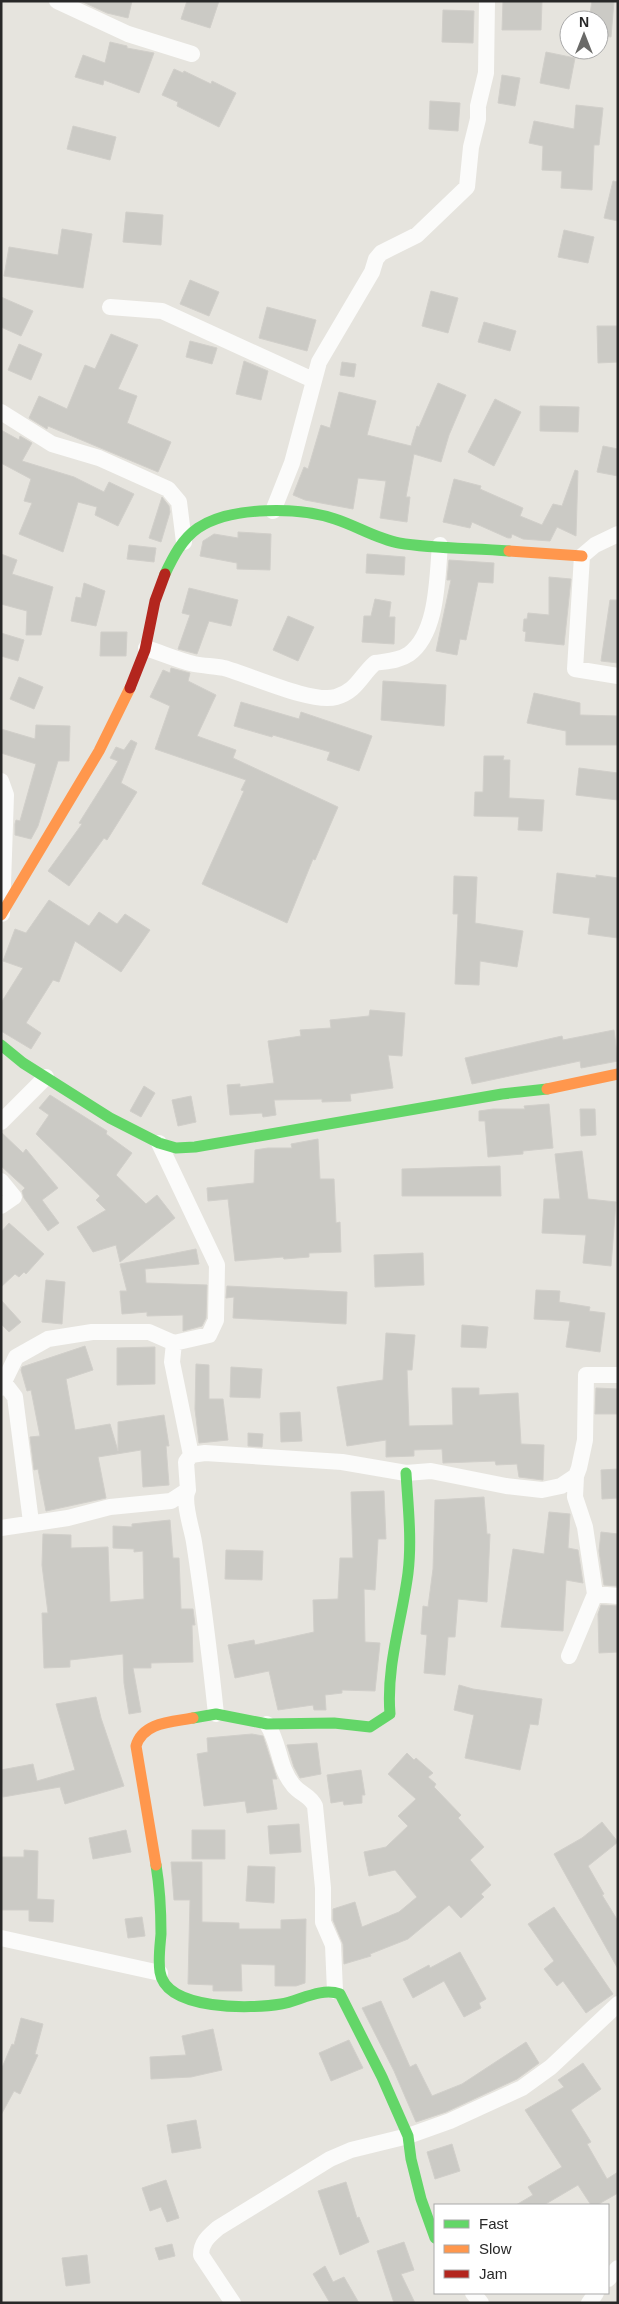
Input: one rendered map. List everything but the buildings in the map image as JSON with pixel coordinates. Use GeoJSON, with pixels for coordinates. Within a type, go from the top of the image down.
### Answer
{"type":"FeatureCollection","features":[{"type":"Feature","properties":{"kind":"street"},"geometry":{"type":"LineString","coordinates":[[56,1],[128,34],[192,54]]}},
{"type":"Feature","properties":{"kind":"street"},"geometry":{"type":"LineString","coordinates":[[273,511],[292,463],[313,380],[320,362],[372,272],[376,259],[381,254],[417,235],[467,187],[471,147],[486,73],[487,1]]}},
{"type":"Feature","properties":{"kind":"street"},"geometry":{"type":"LineString","coordinates":[[110,307],[162,311],[313,380]]}},
{"type":"Feature","properties":{"kind":"street"},"geometry":{"type":"LineString","coordinates":[[1,412],[52,444],[99,458],[168,489],[179,502],[184,542]]}},
{"type":"Feature","properties":{"kind":"street"},"geometry":{"type":"LineString","coordinates":[[2,915],[70,800],[116,716],[146,648],[157,594],[173,559],[184,542],[206,523],[227,516],[273,511],[310,513],[333,518],[379,538],[389,540],[582,556],[595,545],[618,534]]}},
{"type":"Feature","properties":{"kind":"street"},"geometry":{"type":"LineString","coordinates":[[146,648],[194,664],[223,668],[296,692],[330,699],[338,697],[361,681],[376,663],[400,659],[410,653],[426,632],[438,586],[440,545]]}},
{"type":"Feature","properties":{"kind":"street"},"geometry":{"type":"LineString","coordinates":[[582,556],[575,669],[618,676]]}},
{"type":"Feature","properties":{"kind":"street"},"geometry":{"type":"LineString","coordinates":[[1,780],[6,795],[2,915]]}},
{"type":"Feature","properties":{"kind":"street"},"geometry":{"type":"LineString","coordinates":[[1,1045],[23,1063],[110,1118],[159,1143],[176,1148],[195,1147],[502,1094],[541,1090],[618,1074]]}},
{"type":"Feature","properties":{"kind":"street"},"geometry":{"type":"LineString","coordinates":[[1,1122],[46,1077]]}},
{"type":"Feature","properties":{"kind":"street"},"geometry":{"type":"LineString","coordinates":[[31,1522],[15,1397],[3,1386],[16,1356],[48,1339],[92,1332],[149,1332],[174,1344],[209,1335],[216,1320],[218,1265],[159,1143]]}},
{"type":"Feature","properties":{"kind":"street"},"geometry":{"type":"LineString","coordinates":[[1,1181],[14,1197],[1,1206]]}},
{"type":"Feature","properties":{"kind":"street"},"geometry":{"type":"LineString","coordinates":[[174,1344],[172,1362],[191,1455]]}},
{"type":"Feature","properties":{"kind":"street"},"geometry":{"type":"LineString","coordinates":[[569,1656],[595,1594],[585,1527],[575,1497],[576,1476],[585,1440],[586,1374],[618,1374]]}},
{"type":"Feature","properties":{"kind":"street"},"geometry":{"type":"LineString","coordinates":[[216,1714],[206,1620],[192,1524],[185,1496],[188,1490],[186,1462],[191,1455],[205,1453],[342,1462],[406,1473],[431,1471],[506,1486],[542,1490],[561,1486],[576,1476]]}},
{"type":"Feature","properties":{"kind":"street"},"geometry":{"type":"LineString","coordinates":[[336,1991],[331,1990],[280,2004],[235,2006],[191,2000],[172,1990],[165,1982],[160,1973],[161,1896],[136,1746],[138,1739],[145,1730],[162,1724],[216,1714],[267,1724],[334,1724],[370,1727],[390,1714],[388,1688],[408,1562],[410,1534],[406,1473]]}},
{"type":"Feature","properties":{"kind":"street"},"geometry":{"type":"LineString","coordinates":[[1,1528],[31,1522],[68,1518],[110,1507],[171,1501],[188,1490]]}},
{"type":"Feature","properties":{"kind":"street"},"geometry":{"type":"LineString","coordinates":[[595,1594],[618,1596]]}},
{"type":"Feature","properties":{"kind":"street"},"geometry":{"type":"LineString","coordinates":[[267,1724],[275,1736],[283,1770],[293,1786],[311,1798],[314,1806],[323,1888],[323,1922],[333,1945],[336,1991],[344,2001],[408,2136],[413,2167],[434,2235]]}},
{"type":"Feature","properties":{"kind":"street"},"geometry":{"type":"LineString","coordinates":[[1,1938],[160,1973]]}},
{"type":"Feature","properties":{"kind":"street"},"geometry":{"type":"LineString","coordinates":[[233,2303],[201,2255],[201,2247],[206,2239],[218,2228],[330,2159],[351,2150],[408,2136],[450,2121],[522,2088],[551,2067],[618,2004]]}},
{"type":"Feature","properties":{"kind":"street"},"geometry":{"type":"LineString","coordinates":[[609,2278],[618,2268]]}},
{"type":"Feature","properties":{"kind":"traffic: fast"},"geometry":{"type":"LineString","coordinates":[[165,574],[175,555],[192,532],[212,521],[246,512],[303,512],[335,519],[383,539],[399,543],[509,551]]}},
{"type":"Feature","properties":{"kind":"traffic: fast"},"geometry":{"type":"LineString","coordinates":[[1,1045],[23,1063],[110,1118],[159,1143],[176,1148],[195,1147],[502,1094],[547,1089]]}},
{"type":"Feature","properties":{"kind":"traffic: fast"},"geometry":{"type":"LineString","coordinates":[[193,1718],[216,1714],[267,1724],[334,1723],[370,1727],[390,1714],[389,1696],[392,1661],[408,1573],[410,1548],[406,1473]]}},
{"type":"Feature","properties":{"kind":"traffic: fast"},"geometry":{"type":"LineString","coordinates":[[156,1865],[161,1934],[160,1972],[166,1985],[177,1994],[193,2001],[212,2005],[251,2007],[281,2004],[318,1993],[333,1992],[340,1994],[382,2077],[408,2136],[411,2159],[421,2199],[434,2235]]}},
{"type":"Feature","properties":{"kind":"traffic: slow"},"geometry":{"type":"LineString","coordinates":[[509,551],[582,556]]}},
{"type":"Feature","properties":{"kind":"traffic: slow"},"geometry":{"type":"LineString","coordinates":[[1,915],[99,751],[130,688]]}},
{"type":"Feature","properties":{"kind":"traffic: slow"},"geometry":{"type":"LineString","coordinates":[[547,1089],[618,1074]]}},
{"type":"Feature","properties":{"kind":"traffic: slow"},"geometry":{"type":"LineString","coordinates":[[156,1865],[136,1746],[145,1732],[159,1724],[193,1718]]}},
{"type":"Feature","properties":{"kind":"traffic: jam"},"geometry":{"type":"LineString","coordinates":[[130,688],[145,650],[155,601],[165,574]]}}]}
